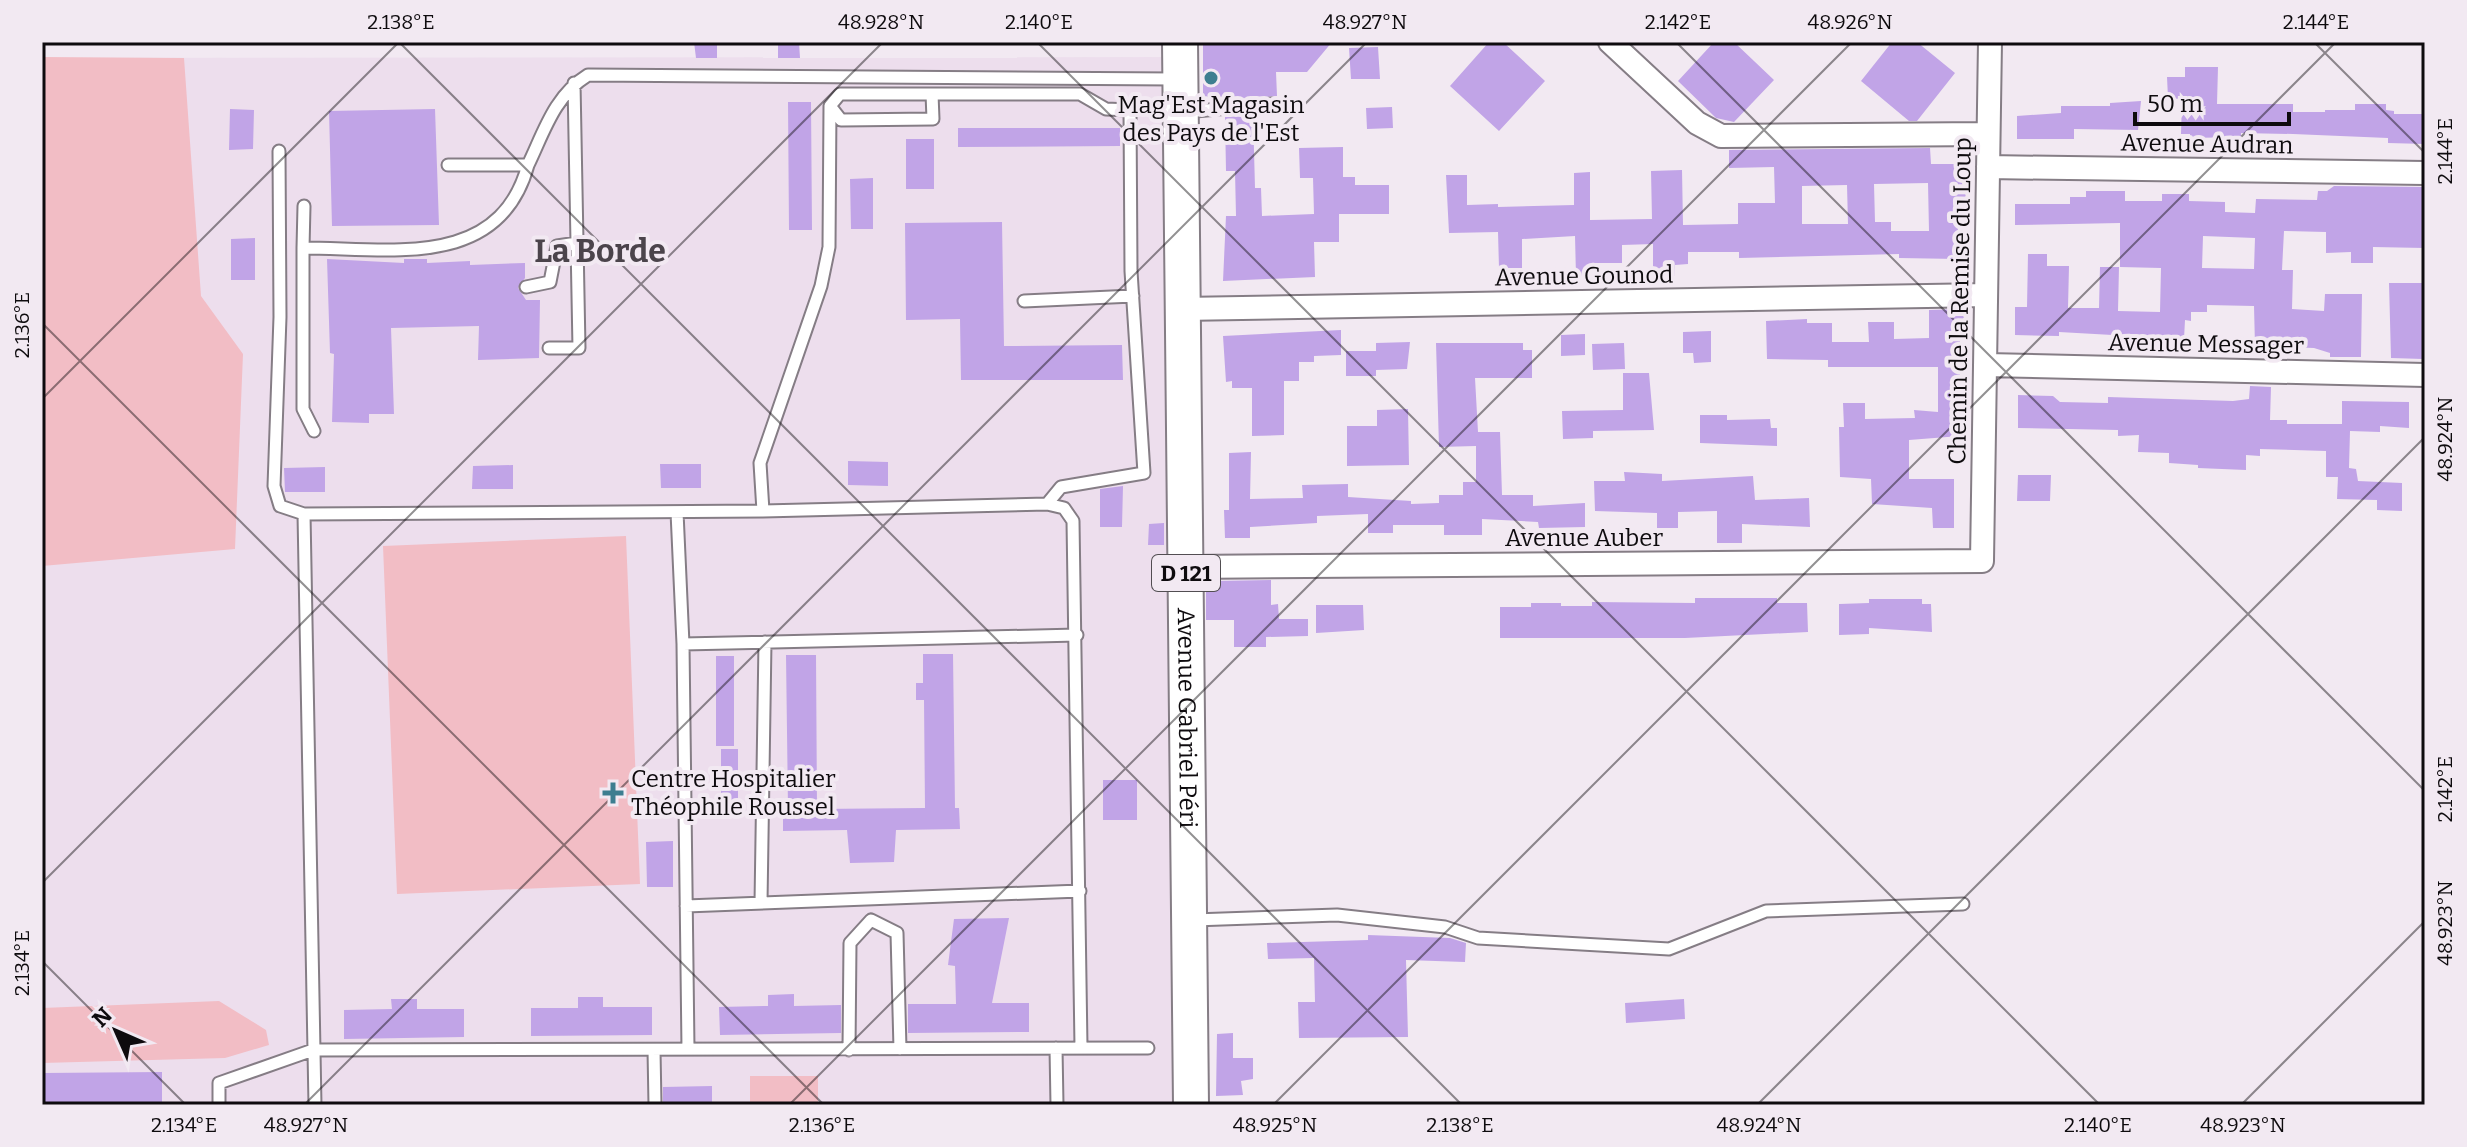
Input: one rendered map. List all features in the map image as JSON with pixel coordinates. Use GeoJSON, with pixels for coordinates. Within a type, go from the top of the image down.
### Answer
{"type":"FeatureCollection","features":[{"type":"Feature","properties":{"kind":"main road","name":"Avenue Gabriel Péri"},"geometry":{"type":"LineString","coordinates":[[1180,42],[1191,1105]]}},
{"type":"Feature","properties":{"kind":"street"},"geometry":{"type":"LineString","coordinates":[[1610,42],[1697,123],[1721,136],[1988,134]]}},
{"type":"Feature","properties":{"kind":"street","name":"Chemin de la Remise du Loup"},"geometry":{"type":"LineString","coordinates":[[1982,561],[1990,42]]}},
{"type":"Feature","properties":{"kind":"street","name":"Avenue Audran"},"geometry":{"type":"LineString","coordinates":[[1988,167],[2425,173]]}},
{"type":"Feature","properties":{"kind":"street","name":"Avenue Gounod"},"geometry":{"type":"LineString","coordinates":[[1182,309],[1986,295]]}},
{"type":"Feature","properties":{"kind":"street","name":"Avenue Messager"},"geometry":{"type":"LineString","coordinates":[[1986,365],[2425,375]]}},
{"type":"Feature","properties":{"kind":"street","name":"Avenue Auber"},"geometry":{"type":"LineString","coordinates":[[1186,567],[1982,561]]}},
{"type":"Feature","properties":{"kind":"lane"},"geometry":{"type":"LineString","coordinates":[[303,248],[445,247],[485,232],[510,210],[549,118],[574,83],[588,75],[1180,96],[1295,109]]}},
{"type":"Feature","properties":{"kind":"lane"},"geometry":{"type":"LineString","coordinates":[[549,348],[579,348],[574,83]]}},
{"type":"Feature","properties":{"kind":"lane"},"geometry":{"type":"LineString","coordinates":[[763,511],[760,463],[817,300],[829,247],[830,106],[840,94],[1080,94],[1106,109],[1130,110],[1133,296],[1144,473],[1061,487],[1047,504]]}},
{"type":"Feature","properties":{"kind":"lane"},"geometry":{"type":"LineString","coordinates":[[830,106],[841,120],[933,119],[932,94]]}},
{"type":"Feature","properties":{"kind":"lane"},"geometry":{"type":"LineString","coordinates":[[279,151],[280,317],[274,486],[280,506],[304,514],[763,511],[1047,504],[1064,508],[1073,521],[1077,635],[1081,1047]]}},
{"type":"Feature","properties":{"kind":"lane"},"geometry":{"type":"LineString","coordinates":[[448,165],[528,165]]}},
{"type":"Feature","properties":{"kind":"lane"},"geometry":{"type":"LineString","coordinates":[[304,206],[303,409],[314,431]]}},
{"type":"Feature","properties":{"kind":"lane"},"geometry":{"type":"LineString","coordinates":[[526,287],[550,282],[557,246],[577,243]]}},
{"type":"Feature","properties":{"kind":"lane"},"geometry":{"type":"LineString","coordinates":[[1024,301],[1133,296]]}},
{"type":"Feature","properties":{"kind":"lane"},"geometry":{"type":"LineString","coordinates":[[677,512],[683,644],[688,1049]]}},
{"type":"Feature","properties":{"kind":"lane"},"geometry":{"type":"LineString","coordinates":[[304,514],[315,1105]]}},
{"type":"Feature","properties":{"kind":"lane"},"geometry":{"type":"LineString","coordinates":[[683,644],[1077,635]]}},
{"type":"Feature","properties":{"kind":"lane"},"geometry":{"type":"LineString","coordinates":[[761,903],[765,642]]}},
{"type":"Feature","properties":{"kind":"lane"},"geometry":{"type":"LineString","coordinates":[[686,906],[1080,891]]}},
{"type":"Feature","properties":{"kind":"lane"},"geometry":{"type":"LineString","coordinates":[[849,1050],[850,943],[871,920],[869,899]]}},
{"type":"Feature","properties":{"kind":"lane"},"geometry":{"type":"LineString","coordinates":[[1188,920],[1337,915],[1445,927],[1478,938],[1669,949],[1766,911],[1963,904]]}},
{"type":"Feature","properties":{"kind":"lane"},"geometry":{"type":"LineString","coordinates":[[871,920],[897,933],[900,1049]]}},
{"type":"Feature","properties":{"kind":"lane"},"geometry":{"type":"LineString","coordinates":[[1056,1048],[1057,1105]]}},
{"type":"Feature","properties":{"kind":"lane"},"geometry":{"type":"LineString","coordinates":[[219,1105],[219,1083],[313,1050],[1148,1048]]}},
{"type":"Feature","properties":{"kind":"lane"},"geometry":{"type":"LineString","coordinates":[[654,1050],[655,1105]]}},
{"type":"Feature","properties":{"kind":"shaded area"},"geometry":{"type":"Polygon","coordinates":[[[42,57],[184,58],[201,296],[243,354],[235,549],[42,566],[42,57]]]}},
{"type":"Feature","properties":{"kind":"shaded area","name":"Centre Hospitalier Théophile Roussel"},"geometry":{"type":"Polygon","coordinates":[[[1180,57],[1183,1105],[42,1105],[42,58],[1180,57]]]}},
{"type":"Feature","properties":{"kind":"shaded area"},"geometry":{"type":"Polygon","coordinates":[[[626,536],[640,884],[397,894],[383,546],[626,536]]]}},
{"type":"Feature","properties":{"kind":"shaded area"},"geometry":{"type":"Polygon","coordinates":[[[219,1001],[266,1030],[269,1045],[225,1058],[42,1063],[42,1008],[219,1001]]]}},
{"type":"Feature","properties":{"kind":"shaded area"},"geometry":{"type":"Polygon","coordinates":[[[750,1076],[818,1076],[818,1105],[750,1105],[750,1076]]]}},
{"type":"Feature","properties":{"kind":"building"},"geometry":{"type":"Polygon","coordinates":[[[694,42],[717,42],[717,58],[696,58],[694,42]]]}},
{"type":"Feature","properties":{"kind":"building"},"geometry":{"type":"Polygon","coordinates":[[[778,42],[799,42],[800,58],[778,58],[778,42]]]}},
{"type":"Feature","properties":{"kind":"building"},"geometry":{"type":"Polygon","coordinates":[[[1203,42],[1332,42],[1307,72],[1276,72],[1277,96],[1225,100],[1203,99],[1203,42]]]}},
{"type":"Feature","properties":{"kind":"building"},"geometry":{"type":"Polygon","coordinates":[[[1489,42],[1503,42],[1545,81],[1499,131],[1450,86],[1489,42]]]}},
{"type":"Feature","properties":{"kind":"building"},"geometry":{"type":"Polygon","coordinates":[[[1714,42],[1734,42],[1774,80],[1734,122],[1716,118],[1678,81],[1714,42]]]}},
{"type":"Feature","properties":{"kind":"building"},"geometry":{"type":"Polygon","coordinates":[[[1892,42],[1917,42],[1955,73],[1917,121],[1909,121],[1861,81],[1892,42]]]}},
{"type":"Feature","properties":{"kind":"building"},"geometry":{"type":"Polygon","coordinates":[[[1378,47],[1380,79],[1351,79],[1349,48],[1378,47]]]}},
{"type":"Feature","properties":{"kind":"building"},"geometry":{"type":"Polygon","coordinates":[[[2185,67],[2218,67],[2217,104],[2293,104],[2293,112],[2325,112],[2355,110],[2355,104],[2386,104],[2386,110],[2394,111],[2394,114],[2425,114],[2425,144],[2388,143],[2388,138],[2293,134],[2241,133],[2241,137],[2190,138],[2190,134],[2181,134],[2182,99],[2168,98],[2167,77],[2185,77],[2185,67]]]}},
{"type":"Feature","properties":{"kind":"building"},"geometry":{"type":"Polygon","coordinates":[[[2141,101],[2138,130],[2074,129],[2074,139],[2017,139],[2017,116],[2061,113],[2061,106],[2110,106],[2110,103],[2141,101]]]}},
{"type":"Feature","properties":{"kind":"building"},"geometry":{"type":"Polygon","coordinates":[[[788,102],[811,102],[812,230],[789,230],[788,102]]]}},
{"type":"Feature","properties":{"kind":"building"},"geometry":{"type":"Polygon","coordinates":[[[1392,107],[1393,128],[1367,129],[1366,108],[1392,107]]]}},
{"type":"Feature","properties":{"kind":"building"},"geometry":{"type":"Polygon","coordinates":[[[230,109],[254,110],[253,149],[229,150],[230,109]]]}},
{"type":"Feature","properties":{"kind":"building"},"geometry":{"type":"Polygon","coordinates":[[[435,109],[439,225],[332,226],[329,111],[435,109]]]}},
{"type":"Feature","properties":{"kind":"building"},"geometry":{"type":"Polygon","coordinates":[[[1253,114],[1255,188],[1261,188],[1262,216],[1314,214],[1313,178],[1300,178],[1299,148],[1343,147],[1343,177],[1355,177],[1355,185],[1389,185],[1389,214],[1339,214],[1339,242],[1314,242],[1315,277],[1223,281],[1226,216],[1236,216],[1235,171],[1226,171],[1225,117],[1253,114]]]}},
{"type":"Feature","properties":{"kind":"building"},"geometry":{"type":"Polygon","coordinates":[[[958,128],[1120,128],[1120,146],[958,147],[958,128]]]}},
{"type":"Feature","properties":{"kind":"building"},"geometry":{"type":"Polygon","coordinates":[[[906,139],[934,139],[934,189],[906,189],[906,139]]]}},
{"type":"Feature","properties":{"kind":"building"},"geometry":{"type":"Polygon","coordinates":[[[1930,148],[1931,164],[1965,164],[1966,218],[1958,218],[1958,259],[1899,258],[1899,254],[1739,258],[1739,252],[1688,252],[1688,264],[1675,265],[1675,276],[1653,276],[1653,244],[1622,245],[1622,263],[1591,263],[1591,276],[1576,276],[1575,236],[1522,239],[1522,268],[1499,268],[1498,232],[1449,233],[1446,175],[1467,175],[1467,205],[1498,204],[1498,207],[1574,205],[1574,173],[1590,172],[1590,220],[1652,219],[1651,171],[1682,170],[1683,225],[1738,224],[1738,203],[1775,203],[1774,167],[1729,168],[1729,150],[1930,148]],[[1928,183],[1874,184],[1875,222],[1891,222],[1891,231],[1929,231],[1928,183]],[[1847,185],[1802,186],[1802,224],[1848,224],[1847,185]]]}},
{"type":"Feature","properties":{"kind":"building"},"geometry":{"type":"Polygon","coordinates":[[[873,178],[873,229],[851,229],[850,179],[873,178]]]}},
{"type":"Feature","properties":{"kind":"building"},"geometry":{"type":"Polygon","coordinates":[[[2334,186],[2425,187],[2425,248],[2373,247],[2373,263],[2351,263],[2351,252],[2326,253],[2326,232],[2284,231],[2282,270],[2293,270],[2292,309],[2324,311],[2325,294],[2362,294],[2361,357],[2330,357],[2330,353],[2314,348],[2255,346],[2254,306],[2207,305],[2207,312],[2191,312],[2191,321],[2185,320],[2184,339],[2059,332],[2059,336],[2015,335],[2015,307],[2027,307],[2028,254],[2047,254],[2047,266],[2069,266],[2068,308],[2099,308],[2100,267],[2119,267],[2118,311],[2160,312],[2161,268],[2120,267],[2120,223],[2015,225],[2015,204],[2070,204],[2070,197],[2086,197],[2086,191],[2125,191],[2125,201],[2162,201],[2162,194],[2189,194],[2189,201],[2225,202],[2225,212],[2255,213],[2256,199],[2317,200],[2318,191],[2327,191],[2334,186]],[[2203,236],[2202,268],[2254,269],[2255,238],[2203,236]]]}},
{"type":"Feature","properties":{"kind":"building"},"geometry":{"type":"Polygon","coordinates":[[[1002,222],[1004,346],[1122,345],[1123,380],[961,380],[960,319],[906,320],[905,223],[1002,222]]]}},
{"type":"Feature","properties":{"kind":"building"},"geometry":{"type":"Polygon","coordinates":[[[255,238],[255,280],[231,280],[231,239],[255,238]]]}},
{"type":"Feature","properties":{"kind":"building"},"geometry":{"type":"Polygon","coordinates":[[[327,259],[404,263],[404,259],[427,259],[427,263],[470,261],[470,265],[525,263],[525,278],[518,288],[526,300],[540,300],[539,358],[478,360],[479,326],[391,328],[394,414],[369,414],[369,423],[332,422],[334,354],[330,353],[327,259]]]}},
{"type":"Feature","properties":{"kind":"building"},"geometry":{"type":"Polygon","coordinates":[[[2389,283],[2425,283],[2423,359],[2391,358],[2389,283]]]}},
{"type":"Feature","properties":{"kind":"building"},"geometry":{"type":"Polygon","coordinates":[[[1962,309],[1970,317],[1969,340],[1960,340],[1960,436],[1909,440],[1909,479],[1954,479],[1954,528],[1933,528],[1932,508],[1872,504],[1871,479],[1840,477],[1839,427],[1844,427],[1843,403],[1865,403],[1865,419],[1915,418],[1914,410],[1938,412],[1938,367],[1828,367],[1828,360],[1767,359],[1766,321],[1807,319],[1807,323],[1832,323],[1832,342],[1869,342],[1868,322],[1894,322],[1894,339],[1929,338],[1929,310],[1962,309]]]}},
{"type":"Feature","properties":{"kind":"building"},"geometry":{"type":"Polygon","coordinates":[[[1341,330],[1341,355],[1314,356],[1314,362],[1299,362],[1299,381],[1284,381],[1284,435],[1252,436],[1252,388],[1232,388],[1232,381],[1226,382],[1223,336],[1341,330]]]}},
{"type":"Feature","properties":{"kind":"building"},"geometry":{"type":"Polygon","coordinates":[[[1711,331],[1711,362],[1694,363],[1693,353],[1683,353],[1683,332],[1711,331]]]}},
{"type":"Feature","properties":{"kind":"building"},"geometry":{"type":"Polygon","coordinates":[[[1585,334],[1585,355],[1561,356],[1561,335],[1585,334]]]}},
{"type":"Feature","properties":{"kind":"building"},"geometry":{"type":"Polygon","coordinates":[[[1410,342],[1407,369],[1376,370],[1376,376],[1346,376],[1346,351],[1376,351],[1376,343],[1410,342]]]}},
{"type":"Feature","properties":{"kind":"building"},"geometry":{"type":"Polygon","coordinates":[[[1436,343],[1523,343],[1523,350],[1532,350],[1532,378],[1475,378],[1478,432],[1500,432],[1502,495],[1533,495],[1533,506],[1585,503],[1585,527],[1539,528],[1538,522],[1482,519],[1482,535],[1444,535],[1444,525],[1393,525],[1393,533],[1368,533],[1368,514],[1317,516],[1317,523],[1250,527],[1250,538],[1225,538],[1224,510],[1229,510],[1229,453],[1251,452],[1250,499],[1303,498],[1302,485],[1348,484],[1348,497],[1411,501],[1411,504],[1439,503],[1439,495],[1463,495],[1463,482],[1476,482],[1476,446],[1439,447],[1436,343]]]}},
{"type":"Feature","properties":{"kind":"building"},"geometry":{"type":"Polygon","coordinates":[[[1624,343],[1625,369],[1593,370],[1592,344],[1624,343]]]}},
{"type":"Feature","properties":{"kind":"building"},"geometry":{"type":"Polygon","coordinates":[[[1623,373],[1649,373],[1654,430],[1593,431],[1593,438],[1563,439],[1562,411],[1623,410],[1623,373]]]}},
{"type":"Feature","properties":{"kind":"building"},"geometry":{"type":"Polygon","coordinates":[[[2250,386],[2271,387],[2270,420],[2287,420],[2287,424],[2342,424],[2342,401],[2409,402],[2409,428],[2380,426],[2380,432],[2350,431],[2349,468],[2356,469],[2358,481],[2402,483],[2402,511],[2377,510],[2377,500],[2337,499],[2338,477],[2326,477],[2326,451],[2260,449],[2260,456],[2246,455],[2246,470],[2198,468],[2198,465],[2169,463],[2169,453],[2138,452],[2139,435],[2118,436],[2118,430],[2018,428],[2018,395],[2053,396],[2060,402],[2108,403],[2108,397],[2233,401],[2249,399],[2250,386]]]}},
{"type":"Feature","properties":{"kind":"building"},"geometry":{"type":"Polygon","coordinates":[[[1408,409],[1409,465],[1347,466],[1347,426],[1377,426],[1377,410],[1408,409]]]}},
{"type":"Feature","properties":{"kind":"building"},"geometry":{"type":"Polygon","coordinates":[[[1700,415],[1727,415],[1727,420],[1770,419],[1771,428],[1777,428],[1777,446],[1700,443],[1700,415]]]}},
{"type":"Feature","properties":{"kind":"building"},"geometry":{"type":"Polygon","coordinates":[[[848,461],[888,462],[888,486],[848,485],[848,461]]]}},
{"type":"Feature","properties":{"kind":"building"},"geometry":{"type":"Polygon","coordinates":[[[660,464],[701,464],[701,488],[661,488],[660,464]]]}},
{"type":"Feature","properties":{"kind":"building"},"geometry":{"type":"Polygon","coordinates":[[[513,465],[513,489],[472,489],[473,466],[513,465]]]}},
{"type":"Feature","properties":{"kind":"building"},"geometry":{"type":"Polygon","coordinates":[[[325,467],[325,492],[285,492],[284,468],[325,467]]]}},
{"type":"Feature","properties":{"kind":"building"},"geometry":{"type":"Polygon","coordinates":[[[1624,472],[1662,474],[1662,481],[1753,476],[1755,500],[1809,498],[1810,527],[1742,524],[1742,543],[1717,543],[1717,511],[1678,512],[1678,528],[1657,528],[1657,513],[1595,511],[1594,481],[1625,481],[1624,472]]]}},
{"type":"Feature","properties":{"kind":"building"},"geometry":{"type":"Polygon","coordinates":[[[2018,475],[2051,475],[2050,501],[2017,501],[2018,475]]]}},
{"type":"Feature","properties":{"kind":"building"},"geometry":{"type":"Polygon","coordinates":[[[1123,486],[1122,527],[1100,527],[1100,489],[1123,486]]]}},
{"type":"Feature","properties":{"kind":"building"},"geometry":{"type":"Polygon","coordinates":[[[1164,523],[1164,545],[1148,545],[1149,524],[1164,523]]]}},
{"type":"Feature","properties":{"kind":"building"},"geometry":{"type":"Polygon","coordinates":[[[1271,580],[1271,605],[1278,604],[1279,619],[1308,619],[1308,636],[1266,637],[1266,647],[1234,647],[1234,620],[1206,620],[1206,591],[1214,581],[1271,580]]]}},
{"type":"Feature","properties":{"kind":"building"},"geometry":{"type":"Polygon","coordinates":[[[1695,598],[1777,598],[1777,603],[1807,603],[1808,632],[1685,638],[1500,638],[1500,607],[1531,607],[1531,603],[1592,606],[1592,602],[1695,603],[1695,598]]]}},
{"type":"Feature","properties":{"kind":"building"},"geometry":{"type":"Polygon","coordinates":[[[1869,599],[1922,599],[1922,604],[1931,604],[1932,632],[1869,628],[1869,634],[1839,635],[1839,604],[1869,603],[1869,599]]]}},
{"type":"Feature","properties":{"kind":"building"},"geometry":{"type":"Polygon","coordinates":[[[1316,605],[1363,605],[1364,630],[1316,633],[1316,605]]]}},
{"type":"Feature","properties":{"kind":"building"},"geometry":{"type":"Polygon","coordinates":[[[923,654],[953,654],[955,808],[959,808],[960,829],[896,830],[894,862],[850,863],[847,830],[783,831],[783,809],[788,808],[786,655],[816,655],[817,809],[925,808],[924,700],[916,700],[916,683],[923,683],[923,654]]]}},
{"type":"Feature","properties":{"kind":"building"},"geometry":{"type":"Polygon","coordinates":[[[716,656],[734,656],[734,746],[716,746],[716,656]]]}},
{"type":"Feature","properties":{"kind":"building"},"geometry":{"type":"Polygon","coordinates":[[[721,749],[738,749],[738,804],[721,804],[721,749]]]}},
{"type":"Feature","properties":{"kind":"building"},"geometry":{"type":"Polygon","coordinates":[[[1103,780],[1137,780],[1137,820],[1103,820],[1103,780]]]}},
{"type":"Feature","properties":{"kind":"building"},"geometry":{"type":"Polygon","coordinates":[[[673,841],[673,887],[647,887],[646,842],[673,841]]]}},
{"type":"Feature","properties":{"kind":"building"},"geometry":{"type":"Polygon","coordinates":[[[1009,918],[992,1003],[1029,1003],[1029,1032],[908,1033],[908,1004],[956,1004],[955,966],[948,965],[954,919],[1009,918]]]}},
{"type":"Feature","properties":{"kind":"building"},"geometry":{"type":"Polygon","coordinates":[[[1368,935],[1450,938],[1466,943],[1465,962],[1406,960],[1408,1037],[1299,1038],[1298,1002],[1315,1002],[1314,958],[1268,959],[1267,943],[1368,940],[1368,935]]]}},
{"type":"Feature","properties":{"kind":"building"},"geometry":{"type":"Polygon","coordinates":[[[794,994],[794,1006],[841,1005],[841,1033],[720,1035],[719,1007],[768,1006],[768,995],[794,994]]]}},
{"type":"Feature","properties":{"kind":"building"},"geometry":{"type":"Polygon","coordinates":[[[578,997],[603,997],[603,1007],[652,1007],[652,1035],[531,1036],[531,1008],[578,1008],[578,997]]]}},
{"type":"Feature","properties":{"kind":"building"},"geometry":{"type":"Polygon","coordinates":[[[391,999],[417,999],[417,1009],[464,1009],[464,1037],[344,1039],[344,1010],[392,1009],[391,999]]]}},
{"type":"Feature","properties":{"kind":"building"},"geometry":{"type":"Polygon","coordinates":[[[1684,999],[1685,1019],[1626,1023],[1625,1003],[1684,999]]]}},
{"type":"Feature","properties":{"kind":"building"},"geometry":{"type":"Polygon","coordinates":[[[1233,1033],[1233,1058],[1253,1058],[1253,1079],[1241,1081],[1243,1095],[1216,1096],[1217,1034],[1233,1033]]]}},
{"type":"Feature","properties":{"kind":"building"},"geometry":{"type":"Polygon","coordinates":[[[162,1072],[162,1105],[42,1105],[42,1073],[162,1072]]]}},
{"type":"Feature","properties":{"kind":"building"},"geometry":{"type":"Polygon","coordinates":[[[712,1086],[712,1105],[663,1104],[663,1087],[712,1086]]]}},
{"type":"Feature","properties":{"kind":"place","name":"Mag'Est Magasin des Pays de l'Est"},"geometry":{"type":"Point","coordinates":[1211,78]}},
{"type":"Feature","properties":{"kind":"place","name":"Centre Hospitalier Théophile Roussel"},"geometry":{"type":"Point","coordinates":[613,793]}},
{"type":"Feature","properties":{"kind":"district","name":"La Borde"},"geometry":{"type":"Point","coordinates":[600,251]}}]}
